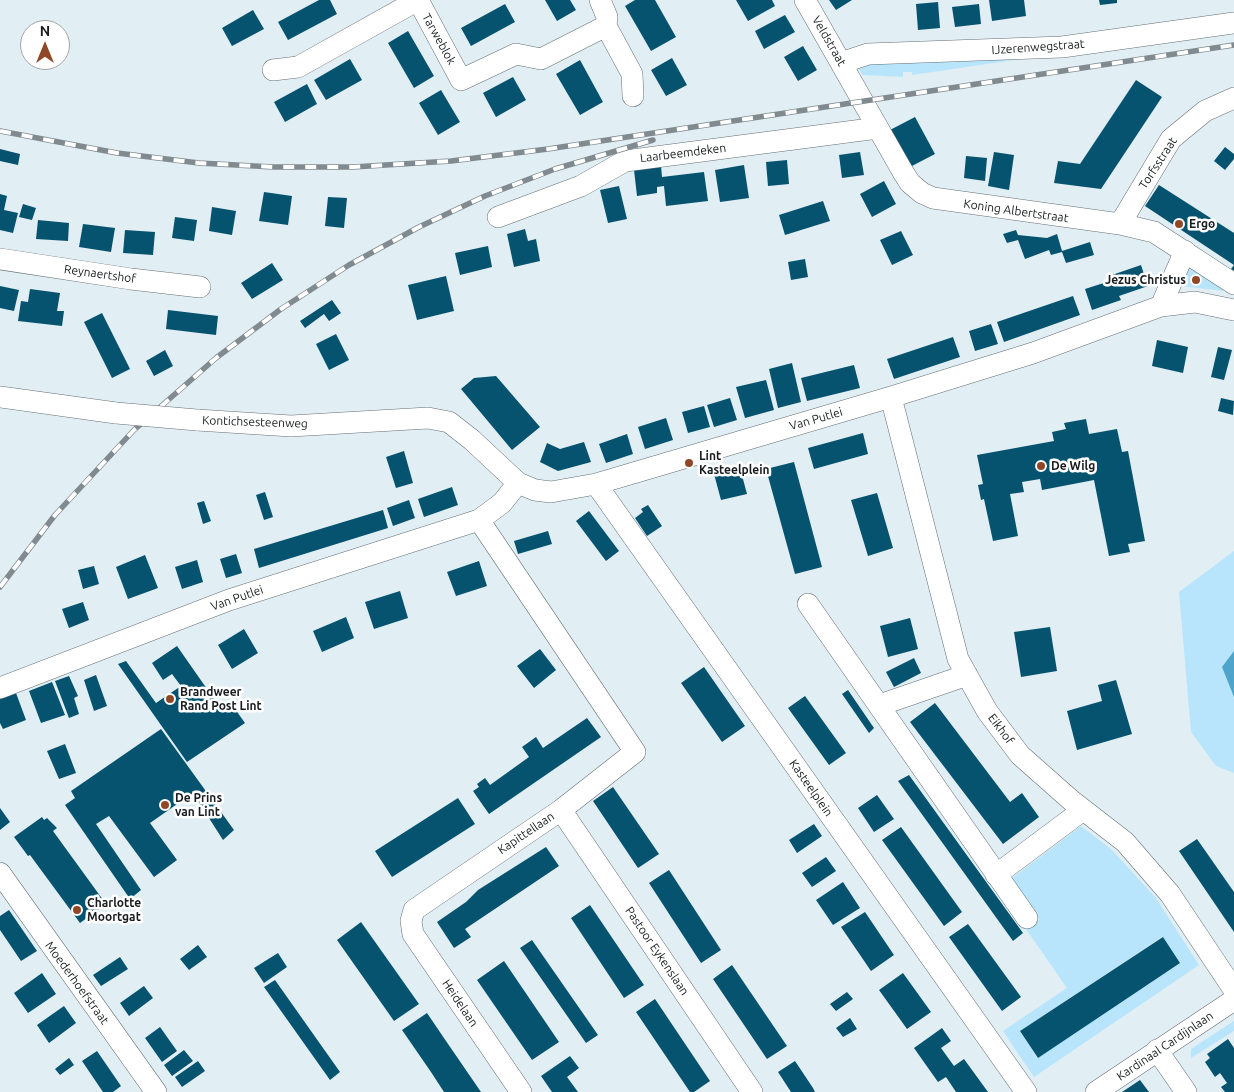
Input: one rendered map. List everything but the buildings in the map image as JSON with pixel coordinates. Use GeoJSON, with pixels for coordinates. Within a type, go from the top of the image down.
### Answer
{"type":"FeatureCollection","features":[{"type":"Feature","properties":{"kind":"street","name":"Tarweblok"},"geometry":{"type":"LineString","coordinates":[[273,70],[298,67],[418,0],[461,80],[516,54],[542,59],[606,26]]}},
{"type":"Feature","properties":{"kind":"street"},"geometry":{"type":"LineString","coordinates":[[600,0],[607,17],[606,26],[632,74],[633,96]]}},
{"type":"Feature","properties":{"kind":"street","name":"Veldstraat"},"geometry":{"type":"LineString","coordinates":[[805,0],[878,128]]}},
{"type":"Feature","properties":{"kind":"street","name":"IJzerenwegstraat"},"geometry":{"type":"LineString","coordinates":[[841,63],[868,54],[1062,47],[1234,23]]}},
{"type":"Feature","properties":{"kind":"street","name":"Torfsstraat"},"geometry":{"type":"LineString","coordinates":[[1120,224],[1171,139],[1205,111],[1234,98]]}},
{"type":"Feature","properties":{"kind":"street","name":"Laarbeemdeken"},"geometry":{"type":"LineString","coordinates":[[498,217],[582,186],[624,161],[878,128]]}},
{"type":"Feature","properties":{"kind":"street","name":"Koning Albertstraat"},"geometry":{"type":"LineString","coordinates":[[878,128],[910,183],[922,193],[933,198],[1120,224],[1154,232],[1234,284]]}},
{"type":"Feature","properties":{"kind":"street"},"geometry":{"type":"LineString","coordinates":[[1184,251],[1161,306],[1195,302],[1234,310]]}},
{"type":"Feature","properties":{"kind":"street","name":"Reynaertshof"},"geometry":{"type":"LineString","coordinates":[[0,259],[131,279],[200,287]]}},
{"type":"Feature","properties":{"kind":"street","name":"Van Putlei"},"geometry":{"type":"LineString","coordinates":[[0,688],[229,600],[479,520],[502,503],[518,483],[535,490],[551,492],[596,484],[1033,353],[1161,306]]}},
{"type":"Feature","properties":{"kind":"street","name":"Kontichsesteenweg"},"geometry":{"type":"LineString","coordinates":[[0,397],[116,413],[291,426],[428,418],[449,422],[472,440],[518,483]]}},
{"type":"Feature","properties":{"kind":"street","name":"Eikhof"},"geometry":{"type":"LineString","coordinates":[[891,397],[958,659],[967,675],[988,711],[1020,755],[1083,810],[1125,842],[1170,894],[1234,990]]}},
{"type":"Feature","properties":{"kind":"street","name":"Kasteelplein"},"geometry":{"type":"LineString","coordinates":[[596,484],[1026,1092]]}},
{"type":"Feature","properties":{"kind":"street","name":"Kapittellaan"},"geometry":{"type":"LineString","coordinates":[[414,910],[561,810],[635,752],[479,520]]}},
{"type":"Feature","properties":{"kind":"street"},"geometry":{"type":"LineString","coordinates":[[808,604],[880,705],[996,875],[1028,918]]}},
{"type":"Feature","properties":{"kind":"street"},"geometry":{"type":"LineString","coordinates":[[880,705],[967,675]]}},
{"type":"Feature","properties":{"kind":"street","name":"Pastoor Eykenslaan"},"geometry":{"type":"LineString","coordinates":[[561,810],[752,1092]]}},
{"type":"Feature","properties":{"kind":"street"},"geometry":{"type":"LineString","coordinates":[[996,875],[1083,810]]}},
{"type":"Feature","properties":{"kind":"street","name":"Moederhoefstraat"},"geometry":{"type":"LineString","coordinates":[[0,873],[156,1092]]}},
{"type":"Feature","properties":{"kind":"street","name":"Heidelaan"},"geometry":{"type":"LineString","coordinates":[[414,910],[411,921],[413,934],[521,1092]]}},
{"type":"Feature","properties":{"kind":"street","name":"Kardinaal Cardijnlaan"},"geometry":{"type":"LineString","coordinates":[[1096,1092],[1234,1000]]}},
{"type":"Feature","properties":{"kind":"street"},"geometry":{"type":"LineString","coordinates":[[1157,1050],[1186,1092]]}},
{"type":"Feature","properties":{"kind":"shaded area"},"geometry":{"type":"Polygon","coordinates":[[[1048,55],[912,75],[912,72],[903,72],[903,77],[863,75],[857,66],[858,62],[1048,55]]]}},
{"type":"Feature","properties":{"kind":"shaded area"},"geometry":{"type":"Polygon","coordinates":[[[1185,263],[1225,291],[1179,286],[1185,263]]]}},
{"type":"Feature","properties":{"kind":"shaded area"},"geometry":{"type":"Polygon","coordinates":[[[1234,551],[1234,773],[1216,766],[1191,732],[1179,592],[1234,551]]]}},
{"type":"Feature","properties":{"kind":"shaded area"},"geometry":{"type":"Polygon","coordinates":[[[1081,826],[1112,850],[1156,898],[1199,965],[1034,1077],[1003,1031],[1067,988],[1026,929],[1039,920],[1011,879],[1081,826]],[[1162,937],[1020,1031],[1037,1058],[1180,963],[1162,937]]]}},
{"type":"Feature","properties":{"kind":"shaded area"},"geometry":{"type":"Polygon","coordinates":[[[1234,1021],[1234,1031],[1191,1058],[1191,1049],[1234,1021]]]}},
{"type":"Feature","properties":{"kind":"water"},"geometry":{"type":"Polygon","coordinates":[[[1234,651],[1234,697],[1222,667],[1234,651]]]}},
{"type":"Feature","properties":{"kind":"railway"},"geometry":{"type":"LineString","coordinates":[[0,131],[117,153],[199,163],[273,167],[353,167],[451,161],[548,149],[1234,45]]}},
{"type":"Feature","properties":{"kind":"railway"},"geometry":{"type":"LineString","coordinates":[[0,587],[55,515],[134,430],[216,358],[281,309],[349,265],[419,227],[485,196],[555,169],[653,140]]}},
{"type":"Feature","properties":{"kind":"place","name":"Ergo"},"geometry":{"type":"Point","coordinates":[1179,224]}},
{"type":"Feature","properties":{"kind":"place","name":"Jezus Christus"},"geometry":{"type":"Point","coordinates":[1196,280]}},
{"type":"Feature","properties":{"kind":"place","name":"Lint Kasteelplein"},"geometry":{"type":"Point","coordinates":[689,463]}},
{"type":"Feature","properties":{"kind":"place","name":"De Wilg"},"geometry":{"type":"Point","coordinates":[1041,466]}},
{"type":"Feature","properties":{"kind":"place","name":"Brandweer Rand Post Lint"},"geometry":{"type":"Point","coordinates":[170,699]}},
{"type":"Feature","properties":{"kind":"place","name":"De Prins van Lint"},"geometry":{"type":"Point","coordinates":[165,805]}},
{"type":"Feature","properties":{"kind":"place","name":"Charlotte Moortgat"},"geometry":{"type":"Point","coordinates":[77,910]}}]}
